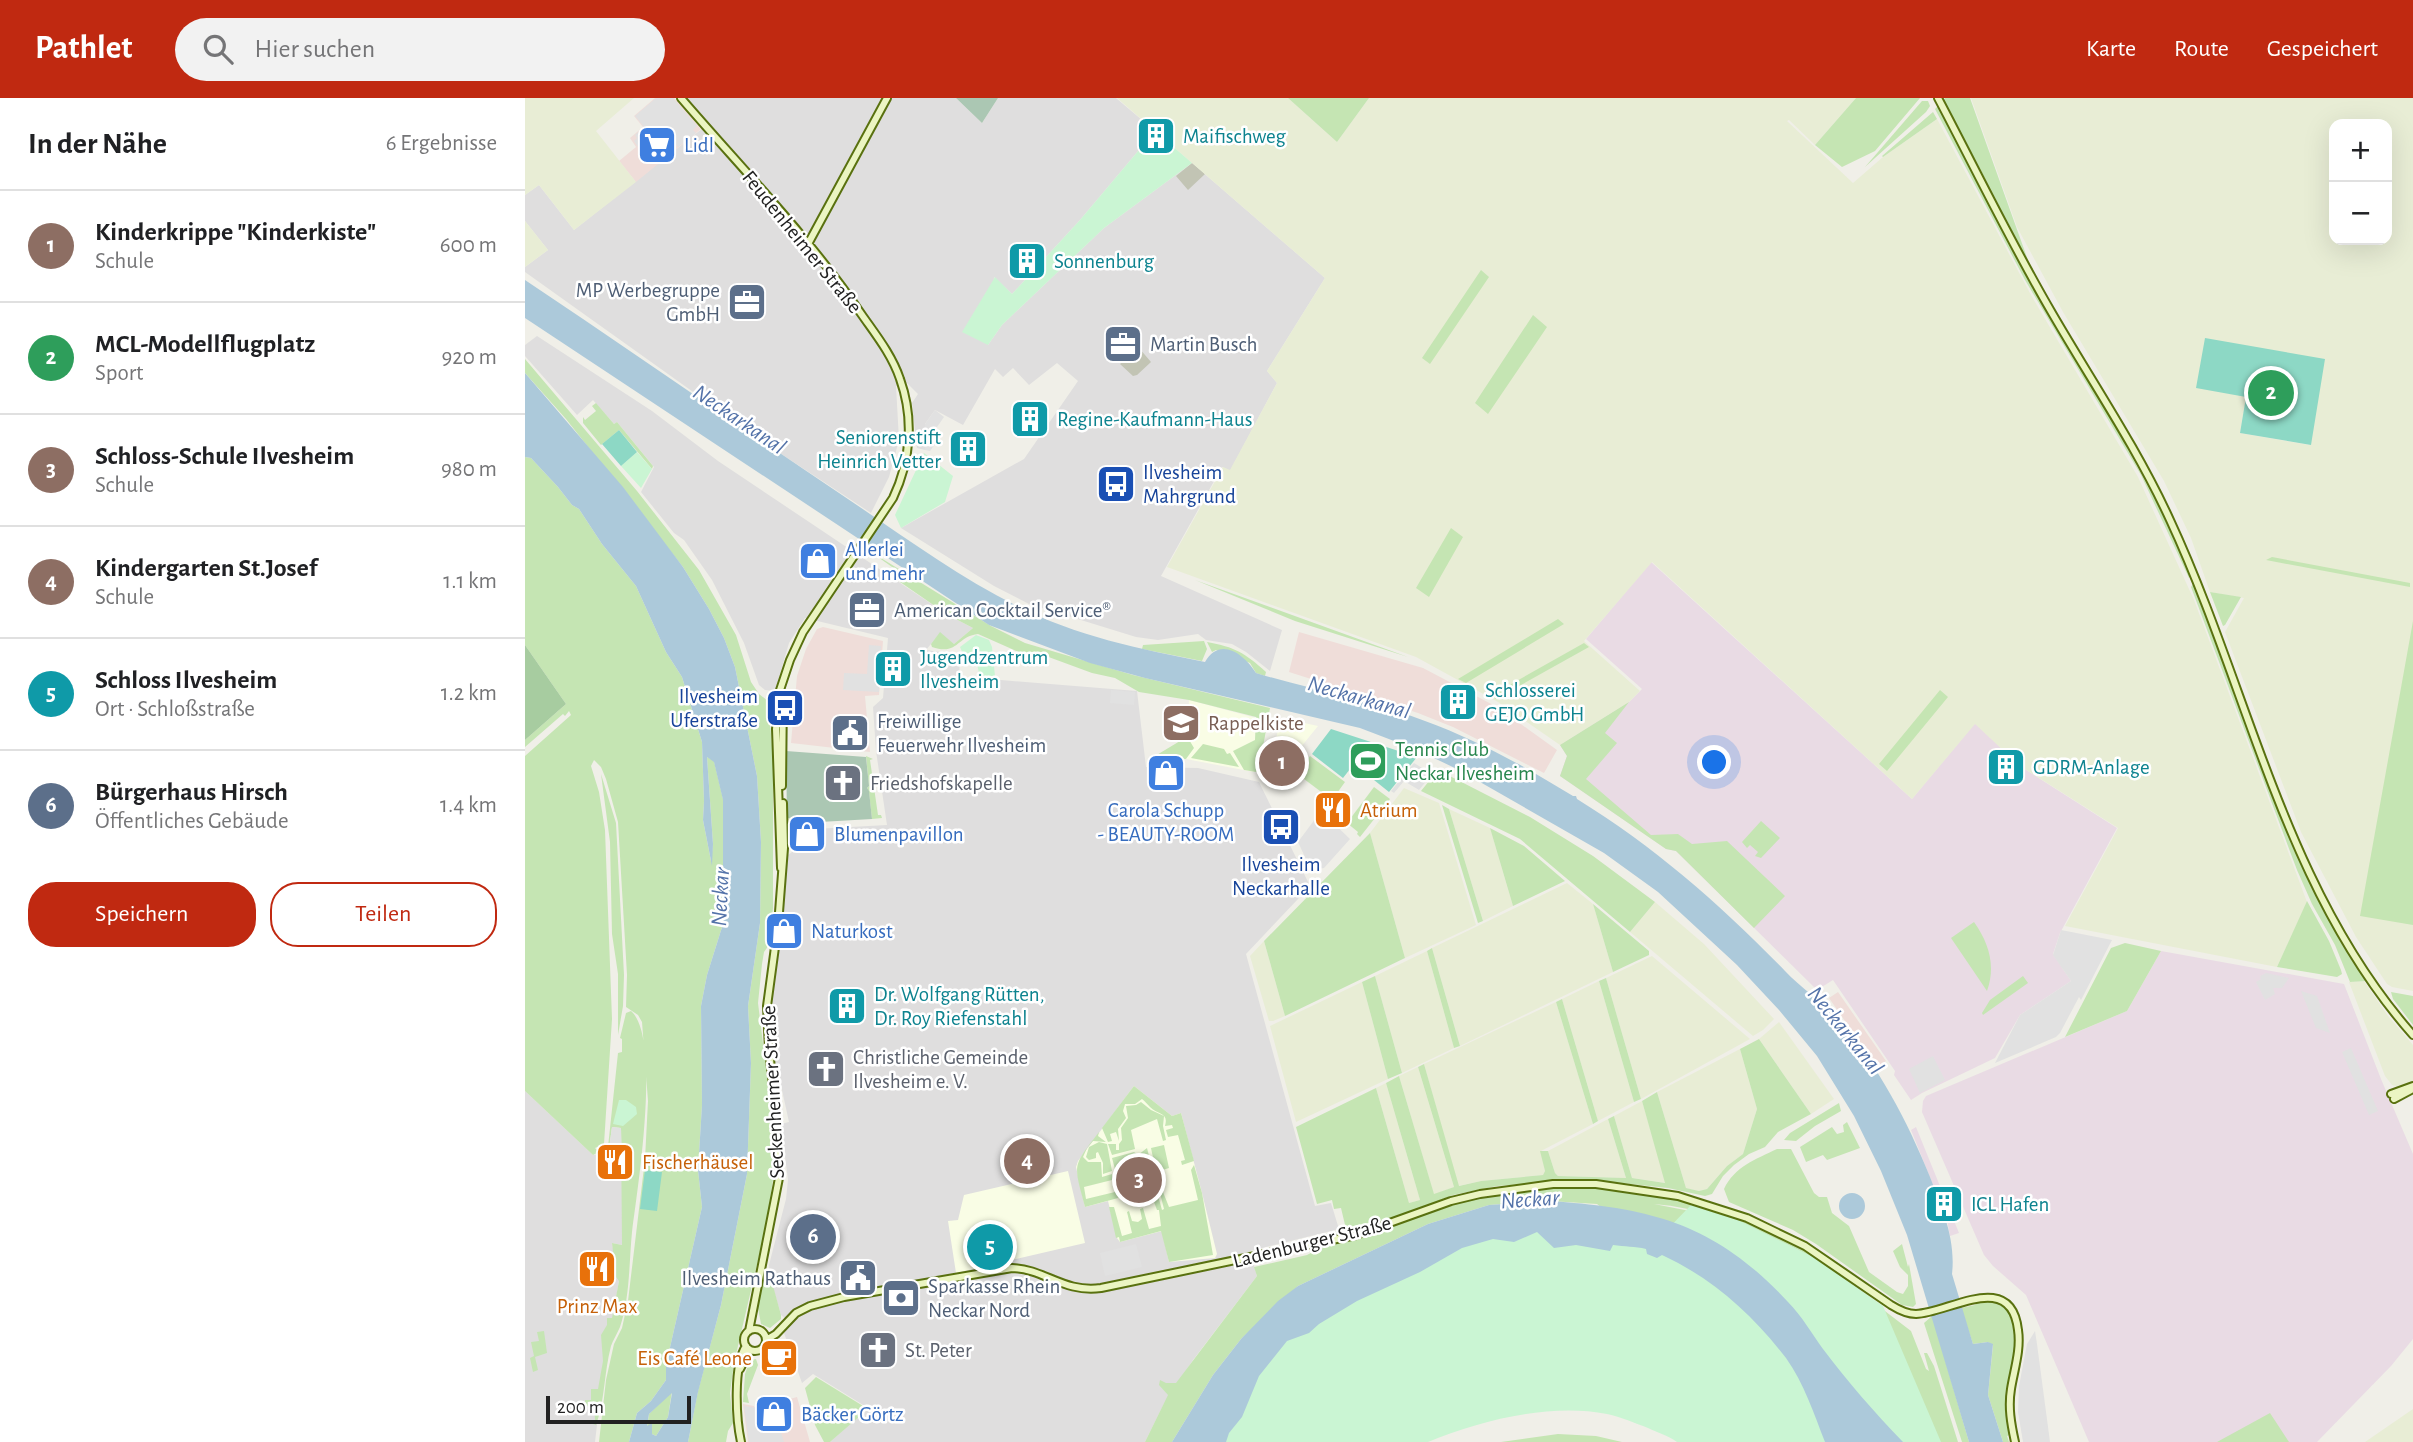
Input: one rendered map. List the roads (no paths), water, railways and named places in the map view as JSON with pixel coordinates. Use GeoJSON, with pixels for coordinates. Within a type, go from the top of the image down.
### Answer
{"type":"FeatureCollection","features":[{"type":"Feature","properties":{"kind":"main road","name":"Feudenheimer Straße"},"geometry":{"type":"LineString","coordinates":[[681,98],[838,279],[896,367],[905,394],[909,436],[905,469],[893,498],[881,516]]}},
{"type":"Feature","properties":{"kind":"main road"},"geometry":{"type":"LineString","coordinates":[[808,244],[887,98]]}},
{"type":"Feature","properties":{"kind":"main road"},"geometry":{"type":"LineString","coordinates":[[1938,98],[2038,289],[2121,427],[2170,519],[2285,815],[2323,900],[2357,959],[2413,1035]]}},
{"type":"Feature","properties":{"kind":"main road","name":"Seckenheimer Straße"},"geometry":{"type":"LineString","coordinates":[[752,1330],[751,1314],[779,1178],[778,1132],[767,1006],[778,925],[781,868],[776,729],[779,698],[790,660],[803,632],[881,516]]}},
{"type":"Feature","properties":{"kind":"main road"},"geometry":{"type":"LineString","coordinates":[[2393,1096],[2413,1088]]}},
{"type":"Feature","properties":{"kind":"main road","name":"Ladenburger Straße"},"geometry":{"type":"LineString","coordinates":[[765,1337],[781,1329],[796,1313],[810,1306],[844,1297],[1012,1268],[1028,1271],[1071,1288],[1101,1288],[1368,1232],[1451,1201],[1480,1194],[1542,1185],[1596,1184],[1678,1196],[1747,1218],[1804,1246],[1899,1310],[1918,1314],[1961,1302],[1995,1298],[2008,1306],[2017,1321],[2019,1338],[2009,1405],[2015,1442]]}},
{"type":"Feature","properties":{"kind":"main road"},"geometry":{"type":"LineString","coordinates":[[752,1330],[765,1337],[761,1349],[748,1348],[744,1339],[752,1330]]}},
{"type":"Feature","properties":{"kind":"main road"},"geometry":{"type":"LineString","coordinates":[[741,1442],[737,1413],[739,1361],[748,1348]]}},
{"type":"Feature","properties":{"kind":"water","name":"Neckarkanal"},"geometry":{"type":"Polygon","coordinates":[[[525,280],[928,553],[1017,606],[1062,626],[1181,657],[1205,662],[1218,650],[1232,651],[1239,654],[1256,673],[1383,707],[1444,728],[1501,755],[1576,796],[1660,857],[1712,900],[1833,1014],[1867,1057],[1891,1095],[1921,1156],[1943,1212],[1952,1248],[1952,1274],[1973,1344],[1993,1344],[1988,1395],[2003,1442],[1969,1442],[1907,1235],[1881,1171],[1854,1116],[1817,1056],[1737,965],[1658,892],[1604,853],[1459,770],[1415,749],[1360,728],[1090,663],[989,625],[525,318],[525,280]]]}},
{"type":"Feature","properties":{"kind":"water"},"geometry":{"type":"Polygon","coordinates":[[[525,373],[623,487],[683,567],[709,609],[735,667],[757,776],[761,842],[760,923],[748,1006],[751,1063],[747,1174],[721,1305],[688,1442],[629,1442],[637,1413],[651,1401],[666,1380],[666,1365],[702,1207],[698,1170],[702,1105],[701,1006],[707,975],[723,924],[723,800],[714,762],[707,757],[712,866],[703,820],[702,742],[682,677],[666,652],[636,586],[602,544],[579,509],[572,505],[531,458],[525,457],[525,373]],[[672,1393],[649,1414],[647,1426],[652,1423],[652,1434],[656,1436],[668,1417],[672,1393]]]}},
{"type":"Feature","properties":{"kind":"water"},"geometry":{"type":"Polygon","coordinates":[[[1852,1193],[1861,1197],[1865,1206],[1861,1215],[1852,1219],[1843,1215],[1839,1206],[1843,1197],[1852,1193]]]}},
{"type":"Feature","properties":{"kind":"water"},"geometry":{"type":"Polygon","coordinates":[[[1550,1201],[1587,1204],[1651,1215],[1708,1238],[1735,1254],[1793,1307],[1842,1373],[1903,1442],[1825,1442],[1798,1378],[1773,1342],[1730,1299],[1680,1264],[1662,1255],[1657,1258],[1647,1254],[1646,1249],[1638,1247],[1613,1245],[1610,1251],[1576,1245],[1554,1248],[1537,1232],[1514,1242],[1493,1239],[1462,1248],[1420,1272],[1357,1301],[1309,1333],[1287,1341],[1259,1376],[1242,1417],[1229,1433],[1226,1442],[1172,1442],[1213,1375],[1241,1339],[1278,1301],[1298,1286],[1428,1224],[1489,1205],[1550,1201]]]}},
{"type":"Feature","properties":{"kind":"place","name":"Maifischweg"},"geometry":{"type":"Point","coordinates":[1156,136]}},
{"type":"Feature","properties":{"kind":"place","name":"Lidl"},"geometry":{"type":"Point","coordinates":[657,145]}},
{"type":"Feature","properties":{"kind":"place","name":"Sonnenburg"},"geometry":{"type":"Point","coordinates":[1027,261]}},
{"type":"Feature","properties":{"kind":"place","name":"MP Werbegruppe GmbH"},"geometry":{"type":"Point","coordinates":[747,302]}},
{"type":"Feature","properties":{"kind":"place","name":"Martin Busch"},"geometry":{"type":"Point","coordinates":[1123,344]}},
{"type":"Feature","properties":{"kind":"place","name":"MCL-Modellflugplatz"},"geometry":{"type":"Point","coordinates":[2271,393]}},
{"type":"Feature","properties":{"kind":"place","name":"Regine-Kaufmann-Haus"},"geometry":{"type":"Point","coordinates":[1030,419]}},
{"type":"Feature","properties":{"kind":"place","name":"Seniorenstift Heinrich Vetter"},"geometry":{"type":"Point","coordinates":[968,449]}},
{"type":"Feature","properties":{"kind":"place","name":"Ilvesheim Mahrgrund"},"geometry":{"type":"Point","coordinates":[1116,484]}},
{"type":"Feature","properties":{"kind":"place","name":"Allerlei und mehr"},"geometry":{"type":"Point","coordinates":[818,561]}},
{"type":"Feature","properties":{"kind":"place","name":"American Cocktail Service®"},"geometry":{"type":"Point","coordinates":[867,610]}},
{"type":"Feature","properties":{"kind":"place","name":"Jugendzentrum Ilvesheim"},"geometry":{"type":"Point","coordinates":[893,669]}},
{"type":"Feature","properties":{"kind":"place","name":"Schlosserei GEJO GmbH"},"geometry":{"type":"Point","coordinates":[1458,702]}},
{"type":"Feature","properties":{"kind":"place","name":"Ilvesheim Uferstraße"},"geometry":{"type":"Point","coordinates":[785,708]}},
{"type":"Feature","properties":{"kind":"place","name":"Rappelkiste"},"geometry":{"type":"Point","coordinates":[1181,723]}},
{"type":"Feature","properties":{"kind":"place","name":"Freiwillige Feuerwehr Ilvesheim"},"geometry":{"type":"Point","coordinates":[850,733]}},
{"type":"Feature","properties":{"kind":"place","name":"Tennis Club Neckar Ilvesheim"},"geometry":{"type":"Point","coordinates":[1368,761]}},
{"type":"Feature","properties":{"kind":"place","name":"Kinderkrippe \"Kinderkiste\""},"geometry":{"type":"Point","coordinates":[1282,763]}},
{"type":"Feature","properties":{"kind":"place","name":"GDRM-Anlage"},"geometry":{"type":"Point","coordinates":[2006,767]}},
{"type":"Feature","properties":{"kind":"place","name":"Carola Schupp - BEAUTY-ROOM"},"geometry":{"type":"Point","coordinates":[1166,773]}},
{"type":"Feature","properties":{"kind":"place","name":"Friedshofskapelle"},"geometry":{"type":"Point","coordinates":[843,783]}},
{"type":"Feature","properties":{"kind":"place","name":"Atrium"},"geometry":{"type":"Point","coordinates":[1333,810]}},
{"type":"Feature","properties":{"kind":"place","name":"Ilvesheim Neckarhalle"},"geometry":{"type":"Point","coordinates":[1281,827]}},
{"type":"Feature","properties":{"kind":"place","name":"Blumenpavillon"},"geometry":{"type":"Point","coordinates":[807,834]}},
{"type":"Feature","properties":{"kind":"place","name":"Naturkost"},"geometry":{"type":"Point","coordinates":[784,931]}},
{"type":"Feature","properties":{"kind":"place","name":"Dr. Wolfgang Rütten, Dr. Roy Riefenstahl"},"geometry":{"type":"Point","coordinates":[847,1006]}},
{"type":"Feature","properties":{"kind":"place","name":"Christliche Gemeinde Ilvesheim e. V."},"geometry":{"type":"Point","coordinates":[826,1069]}},
{"type":"Feature","properties":{"kind":"place","name":"Kindergarten St.Josef"},"geometry":{"type":"Point","coordinates":[1027,1161]}},
{"type":"Feature","properties":{"kind":"place","name":"Fischerhäusel"},"geometry":{"type":"Point","coordinates":[615,1162]}},
{"type":"Feature","properties":{"kind":"place","name":"Schloss-Schule Ilvesheim"},"geometry":{"type":"Point","coordinates":[1139,1180]}},
{"type":"Feature","properties":{"kind":"place","name":"ICL Hafen"},"geometry":{"type":"Point","coordinates":[1944,1204]}},
{"type":"Feature","properties":{"kind":"place","name":"Bürgerhaus Hirsch"},"geometry":{"type":"Point","coordinates":[813,1237]}},
{"type":"Feature","properties":{"kind":"place","name":"Schloss Ilvesheim"},"geometry":{"type":"Point","coordinates":[990,1247]}},
{"type":"Feature","properties":{"kind":"place","name":"Prinz Max"},"geometry":{"type":"Point","coordinates":[597,1269]}},
{"type":"Feature","properties":{"kind":"place","name":"Ilvesheim Rathaus"},"geometry":{"type":"Point","coordinates":[858,1278]}},
{"type":"Feature","properties":{"kind":"place","name":"Sparkasse Rhein Neckar Nord"},"geometry":{"type":"Point","coordinates":[901,1298]}},
{"type":"Feature","properties":{"kind":"place","name":"St. Peter"},"geometry":{"type":"Point","coordinates":[878,1350]}},
{"type":"Feature","properties":{"kind":"place","name":"Eis Café Leone"},"geometry":{"type":"Point","coordinates":[779,1358]}},
{"type":"Feature","properties":{"kind":"place","name":"Bäcker Görtz"},"geometry":{"type":"Point","coordinates":[774,1414]}},
{"type":"Feature","properties":{"kind":"water label","name":"Neckar"},"geometry":{"type":"Point","coordinates":[721,897]}},
{"type":"Feature","properties":{"kind":"water label","name":"Neckar"},"geometry":{"type":"Point","coordinates":[1530,1200]}}]}
